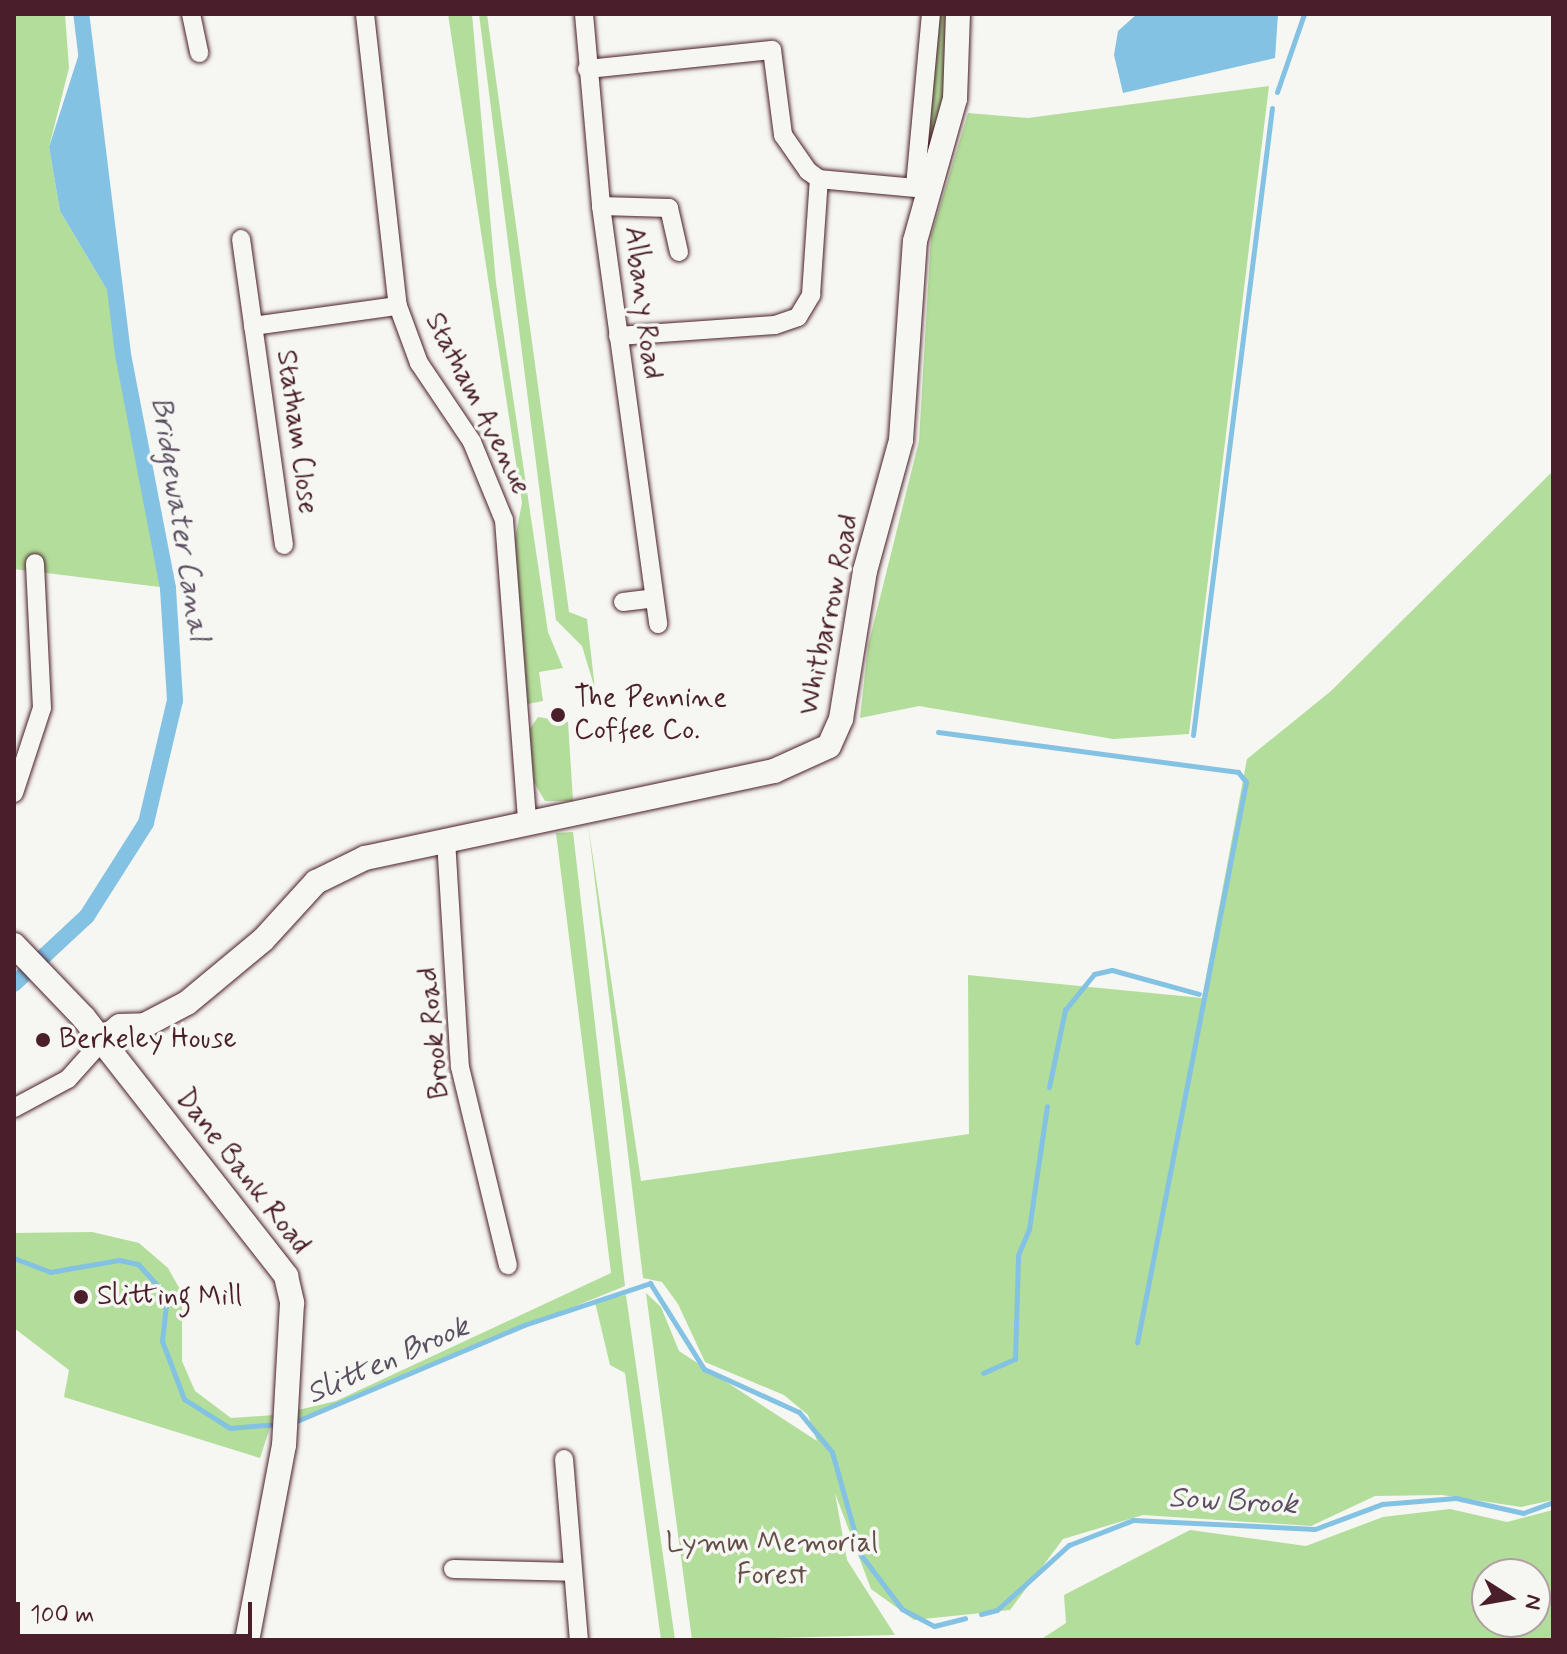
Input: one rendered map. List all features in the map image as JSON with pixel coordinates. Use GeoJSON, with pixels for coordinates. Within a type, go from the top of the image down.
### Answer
{"type":"FeatureCollection","features":[{"type":"Feature","properties":{"kind":"street"},"geometry":{"type":"LineString","coordinates":[[191,14],[199,53]]}},
{"type":"Feature","properties":{"kind":"street","name":"Statham Avenue"},"geometry":{"type":"LineString","coordinates":[[365,14],[398,306],[419,363],[472,442],[504,520],[527,821]]}},
{"type":"Feature","properties":{"kind":"street","name":"Albany Road"},"geometry":{"type":"LineString","coordinates":[[584,14],[601,206],[658,624]]}},
{"type":"Feature","properties":{"kind":"street"},"geometry":{"type":"LineString","coordinates":[[819,179],[921,188],[931,14]]}},
{"type":"Feature","properties":{"kind":"street","name":"Whitbarrow Road"},"geometry":{"type":"LineString","coordinates":[[14,1108],[68,1079],[102,1041],[187,1003],[228,972],[316,882],[365,858],[527,821],[774,771],[818,754],[836,735],[865,571],[901,440],[921,188],[955,99],[958,14]]}},
{"type":"Feature","properties":{"kind":"street"},"geometry":{"type":"LineString","coordinates":[[587,69],[772,50],[783,135],[819,179],[811,295],[798,317],[775,325],[618,336]]}},
{"type":"Feature","properties":{"kind":"street"},"geometry":{"type":"LineString","coordinates":[[601,206],[669,208],[679,252]]}},
{"type":"Feature","properties":{"kind":"street","name":"Statham Close"},"geometry":{"type":"LineString","coordinates":[[241,239],[284,545]]}},
{"type":"Feature","properties":{"kind":"street","name":"Statham Close"},"geometry":{"type":"LineString","coordinates":[[253,326],[398,306]]}},
{"type":"Feature","properties":{"kind":"street"},"geometry":{"type":"LineString","coordinates":[[14,793],[42,708],[35,563]]}},
{"type":"Feature","properties":{"kind":"street"},"geometry":{"type":"LineString","coordinates":[[623,602],[654,598]]}},
{"type":"Feature","properties":{"kind":"street","name":"Brook Road"},"geometry":{"type":"LineString","coordinates":[[446,840],[460,1067],[508,1265]]}},
{"type":"Feature","properties":{"kind":"street","name":"Dane Bank Road"},"geometry":{"type":"LineString","coordinates":[[18,948],[102,1041],[284,1270],[292,1303],[284,1422],[247,1640]]}},
{"type":"Feature","properties":{"kind":"street"},"geometry":{"type":"LineString","coordinates":[[564,1459],[579,1640]]}},
{"type":"Feature","properties":{"kind":"street"},"geometry":{"type":"LineString","coordinates":[[453,1569],[572,1572]]}},
{"type":"Feature","properties":{"kind":"green space"},"geometry":{"type":"Polygon","coordinates":[[[14,14],[65,14],[69,68],[49,147],[60,211],[119,310],[168,588],[14,569],[14,14]]]}},
{"type":"Feature","properties":{"kind":"green space"},"geometry":{"type":"Polygon","coordinates":[[[448,14],[472,14],[496,283],[548,632],[563,668],[539,672],[543,701],[528,704],[515,539],[522,503],[448,14]]]}},
{"type":"Feature","properties":{"kind":"green space"},"geometry":{"type":"Polygon","coordinates":[[[479,14],[487,14],[569,612],[587,619],[595,689],[582,646],[556,620],[479,14]]]}},
{"type":"Feature","properties":{"kind":"green space"},"geometry":{"type":"Polygon","coordinates":[[[931,14],[958,14],[957,86],[915,186],[931,14]]]}},
{"type":"Feature","properties":{"kind":"green space"},"geometry":{"type":"Polygon","coordinates":[[[1269,86],[1189,734],[1113,739],[919,706],[860,718],[868,646],[919,441],[931,236],[968,113],[1028,118],[1269,86]]]}},
{"type":"Feature","properties":{"kind":"green space","name":"Lymm Memorial Forest"},"geometry":{"type":"Polygon","coordinates":[[[1553,471],[1553,1500],[1521,1507],[1442,1495],[1375,1496],[1311,1526],[1143,1515],[1063,1539],[1010,1610],[914,1620],[871,1589],[835,1493],[847,1560],[895,1635],[692,1640],[646,1293],[661,1307],[679,1351],[817,1441],[808,1415],[784,1395],[705,1362],[678,1304],[662,1282],[643,1278],[588,824],[641,1181],[969,1134],[968,975],[1202,998],[1247,759],[1331,691],[1553,471]]]}},
{"type":"Feature","properties":{"kind":"green space"},"geometry":{"type":"Polygon","coordinates":[[[538,717],[568,722],[573,801],[545,801],[534,782],[529,730],[538,717]]]}},
{"type":"Feature","properties":{"kind":"green space"},"geometry":{"type":"Polygon","coordinates":[[[573,832],[625,1286],[295,1420],[294,1411],[336,1401],[611,1273],[556,833],[573,832]]]}},
{"type":"Feature","properties":{"kind":"green space"},"geometry":{"type":"Polygon","coordinates":[[[92,1232],[139,1243],[168,1268],[182,1293],[182,1361],[195,1391],[231,1418],[274,1415],[260,1458],[64,1397],[69,1370],[14,1328],[14,1233],[92,1232]]]}},
{"type":"Feature","properties":{"kind":"green space"},"geometry":{"type":"Polygon","coordinates":[[[626,1295],[675,1640],[661,1640],[625,1373],[610,1365],[595,1302],[626,1295]]]}},
{"type":"Feature","properties":{"kind":"green space"},"geometry":{"type":"Polygon","coordinates":[[[1450,1509],[1507,1522],[1553,1510],[1553,1640],[1040,1640],[1066,1623],[1064,1595],[1190,1530],[1306,1546],[1383,1517],[1450,1509]]]}},
{"type":"Feature","properties":{"kind":"water"},"geometry":{"type":"Polygon","coordinates":[[[1137,14],[1278,14],[1275,58],[1123,93],[1114,55],[1118,31],[1137,14]]]}},
{"type":"Feature","properties":{"kind":"water"},"geometry":{"type":"Polygon","coordinates":[[[85,35],[97,161],[119,310],[60,211],[49,147],[85,35]]]}},
{"type":"Feature","properties":{"kind":"waterway","name":"Bridgewater Canal"},"geometry":{"type":"LineString","coordinates":[[14,984],[87,916],[146,823],[175,700],[168,588],[123,354],[81,14]]}},
{"type":"Feature","properties":{"kind":"waterway"},"geometry":{"type":"LineString","coordinates":[[1277,92],[1304,14]]}},
{"type":"Feature","properties":{"kind":"waterway"},"geometry":{"type":"LineString","coordinates":[[1193,735],[1272,108]]}},
{"type":"Feature","properties":{"kind":"waterway"},"geometry":{"type":"LineString","coordinates":[[938,732],[1238,772],[1246,782],[1137,1343]]}},
{"type":"Feature","properties":{"kind":"waterway"},"geometry":{"type":"LineString","coordinates":[[1049,1087],[1065,1010],[1094,974],[1112,970],[1199,994]]}},
{"type":"Feature","properties":{"kind":"waterway"},"geometry":{"type":"LineString","coordinates":[[983,1373],[1015,1359],[1018,1255],[1029,1229],[1047,1106]]}},
{"type":"Feature","properties":{"kind":"waterway","name":"Slitten Brook"},"geometry":{"type":"LineString","coordinates":[[14,1258],[50,1272],[119,1260],[138,1264],[167,1296],[162,1341],[184,1399],[230,1428],[278,1424]]}},
{"type":"Feature","properties":{"kind":"waterway","name":"Sow Brook"},"geometry":{"type":"LineString","coordinates":[[292,1423],[524,1325],[650,1283],[704,1369],[799,1412],[832,1452],[861,1555],[902,1609],[934,1626],[965,1618]]}},
{"type":"Feature","properties":{"kind":"waterway","name":"Sow Brook"},"geometry":{"type":"LineString","coordinates":[[981,1614],[997,1610],[1069,1545],[1133,1520],[1315,1529],[1382,1504],[1456,1498],[1523,1513],[1553,1502]]}},
{"type":"Feature","properties":{"kind":"place","name":"The Pennine Coffee Co."},"geometry":{"type":"Point","coordinates":[558,715]}},
{"type":"Feature","properties":{"kind":"place","name":"Berkeley House"},"geometry":{"type":"Point","coordinates":[43,1040]}},
{"type":"Feature","properties":{"kind":"place","name":"Slitting Mill"},"geometry":{"type":"Point","coordinates":[81,1297]}}]}
